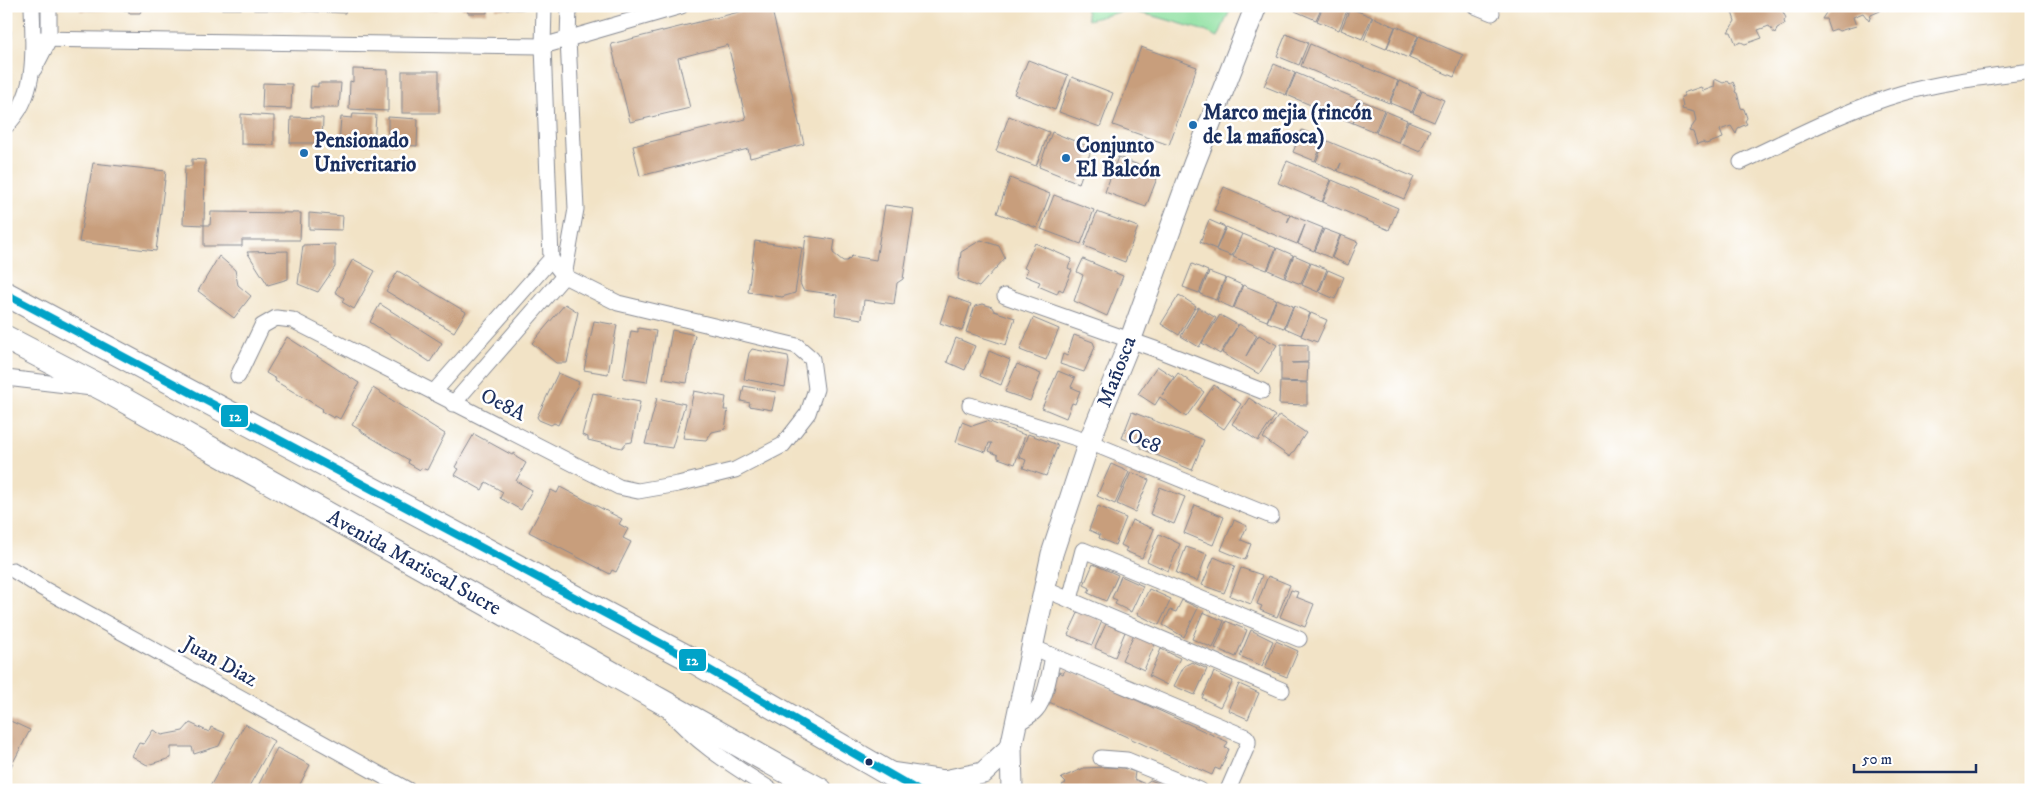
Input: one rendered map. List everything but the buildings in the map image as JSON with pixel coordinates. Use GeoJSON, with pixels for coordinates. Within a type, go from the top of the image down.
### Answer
{"type":"FeatureCollection","features":[{"type":"Feature","properties":{"kind":"main road"},"geometry":{"type":"LineString","coordinates":[[6,294],[694,661],[917,790]]}},
{"type":"Feature","properties":{"kind":"main road","name":"Avenida Mariscal Sucre"},"geometry":{"type":"LineString","coordinates":[[6,338],[104,389],[820,790]]}},
{"type":"Feature","properties":{"kind":"street"},"geometry":{"type":"LineString","coordinates":[[32,6],[33,70]]}},
{"type":"Feature","properties":{"kind":"street"},"geometry":{"type":"LineString","coordinates":[[6,126],[20,111],[33,70],[49,40],[49,6]]}},
{"type":"Feature","properties":{"kind":"street"},"geometry":{"type":"LineString","coordinates":[[544,6],[543,46],[551,259],[564,276]]}},
{"type":"Feature","properties":{"kind":"street"},"geometry":{"type":"LineString","coordinates":[[453,404],[564,276],[576,209],[568,6]]}},
{"type":"Feature","properties":{"kind":"street"},"geometry":{"type":"LineString","coordinates":[[33,40],[543,46],[681,6]]}},
{"type":"Feature","properties":{"kind":"street","name":"Mañosca"},"geometry":{"type":"LineString","coordinates":[[1012,790],[1011,747],[1052,554],[1090,442],[1130,341],[1194,164],[1256,6]]}},
{"type":"Feature","properties":{"kind":"street"},"geometry":{"type":"LineString","coordinates":[[1475,6],[1492,13]]}},
{"type":"Feature","properties":{"kind":"street"},"geometry":{"type":"LineString","coordinates":[[1741,162],[1858,109],[1901,94],[1948,82],[2031,71]]}},
{"type":"Feature","properties":{"kind":"street"},"geometry":{"type":"LineString","coordinates":[[434,392],[551,259]]}},
{"type":"Feature","properties":{"kind":"street","name":"Oe8A"},"geometry":{"type":"LineString","coordinates":[[238,376],[262,326],[276,318],[292,320],[434,392],[453,404],[619,487],[638,491],[678,484],[735,470],[783,445],[808,413],[816,389],[812,359],[797,346],[618,302],[564,276]]}},
{"type":"Feature","properties":{"kind":"street"},"geometry":{"type":"LineString","coordinates":[[1005,296],[1262,391]]}},
{"type":"Feature","properties":{"kind":"street"},"geometry":{"type":"LineString","coordinates":[[6,378],[104,389]]}},
{"type":"Feature","properties":{"kind":"street","name":"Oe8"},"geometry":{"type":"LineString","coordinates":[[970,405],[1090,442],[1271,516]]}},
{"type":"Feature","properties":{"kind":"street"},"geometry":{"type":"LineString","coordinates":[[1070,599],[1083,550],[1299,639]]}},
{"type":"Feature","properties":{"kind":"street","name":"Juan Diaz"},"geometry":{"type":"LineString","coordinates":[[13,570],[42,588],[408,790]]}},
{"type":"Feature","properties":{"kind":"street"},"geometry":{"type":"LineString","coordinates":[[1044,589],[1282,690]]}},
{"type":"Feature","properties":{"kind":"street"},"geometry":{"type":"LineString","coordinates":[[1032,647],[1246,737],[1248,744],[1228,790]]}},
{"type":"Feature","properties":{"kind":"street"},"geometry":{"type":"LineString","coordinates":[[1016,724],[1038,709],[1045,690],[1053,656]]}},
{"type":"Feature","properties":{"kind":"street"},"geometry":{"type":"LineString","coordinates":[[661,701],[687,732],[718,756],[771,790]]}},
{"type":"Feature","properties":{"kind":"street"},"geometry":{"type":"LineString","coordinates":[[888,773],[944,781],[952,780],[983,773],[1011,747]]}},
{"type":"Feature","properties":{"kind":"street"},"geometry":{"type":"LineString","coordinates":[[1101,758],[1127,760],[1200,790]]}},
{"type":"Feature","properties":{"kind":"green space"},"geometry":{"type":"Polygon","coordinates":[[[1085,6],[1232,6],[1218,37],[1202,30],[1127,10],[1088,20],[1085,6]]]}},
{"type":"Feature","properties":{"kind":"transit line","name":"12"},"geometry":{"type":"LineString","coordinates":[[6,294],[694,661],[917,790]]}},
{"type":"Feature","properties":{"kind":"place","name":"Marco mejia (rincón de la mañosca)"},"geometry":{"type":"Point","coordinates":[1193,125]}},
{"type":"Feature","properties":{"kind":"place","name":"Pensionado Univeritario"},"geometry":{"type":"Point","coordinates":[304,153]}},
{"type":"Feature","properties":{"kind":"place","name":"Conjunto El Balcón"},"geometry":{"type":"Point","coordinates":[1066,158]}}]}
